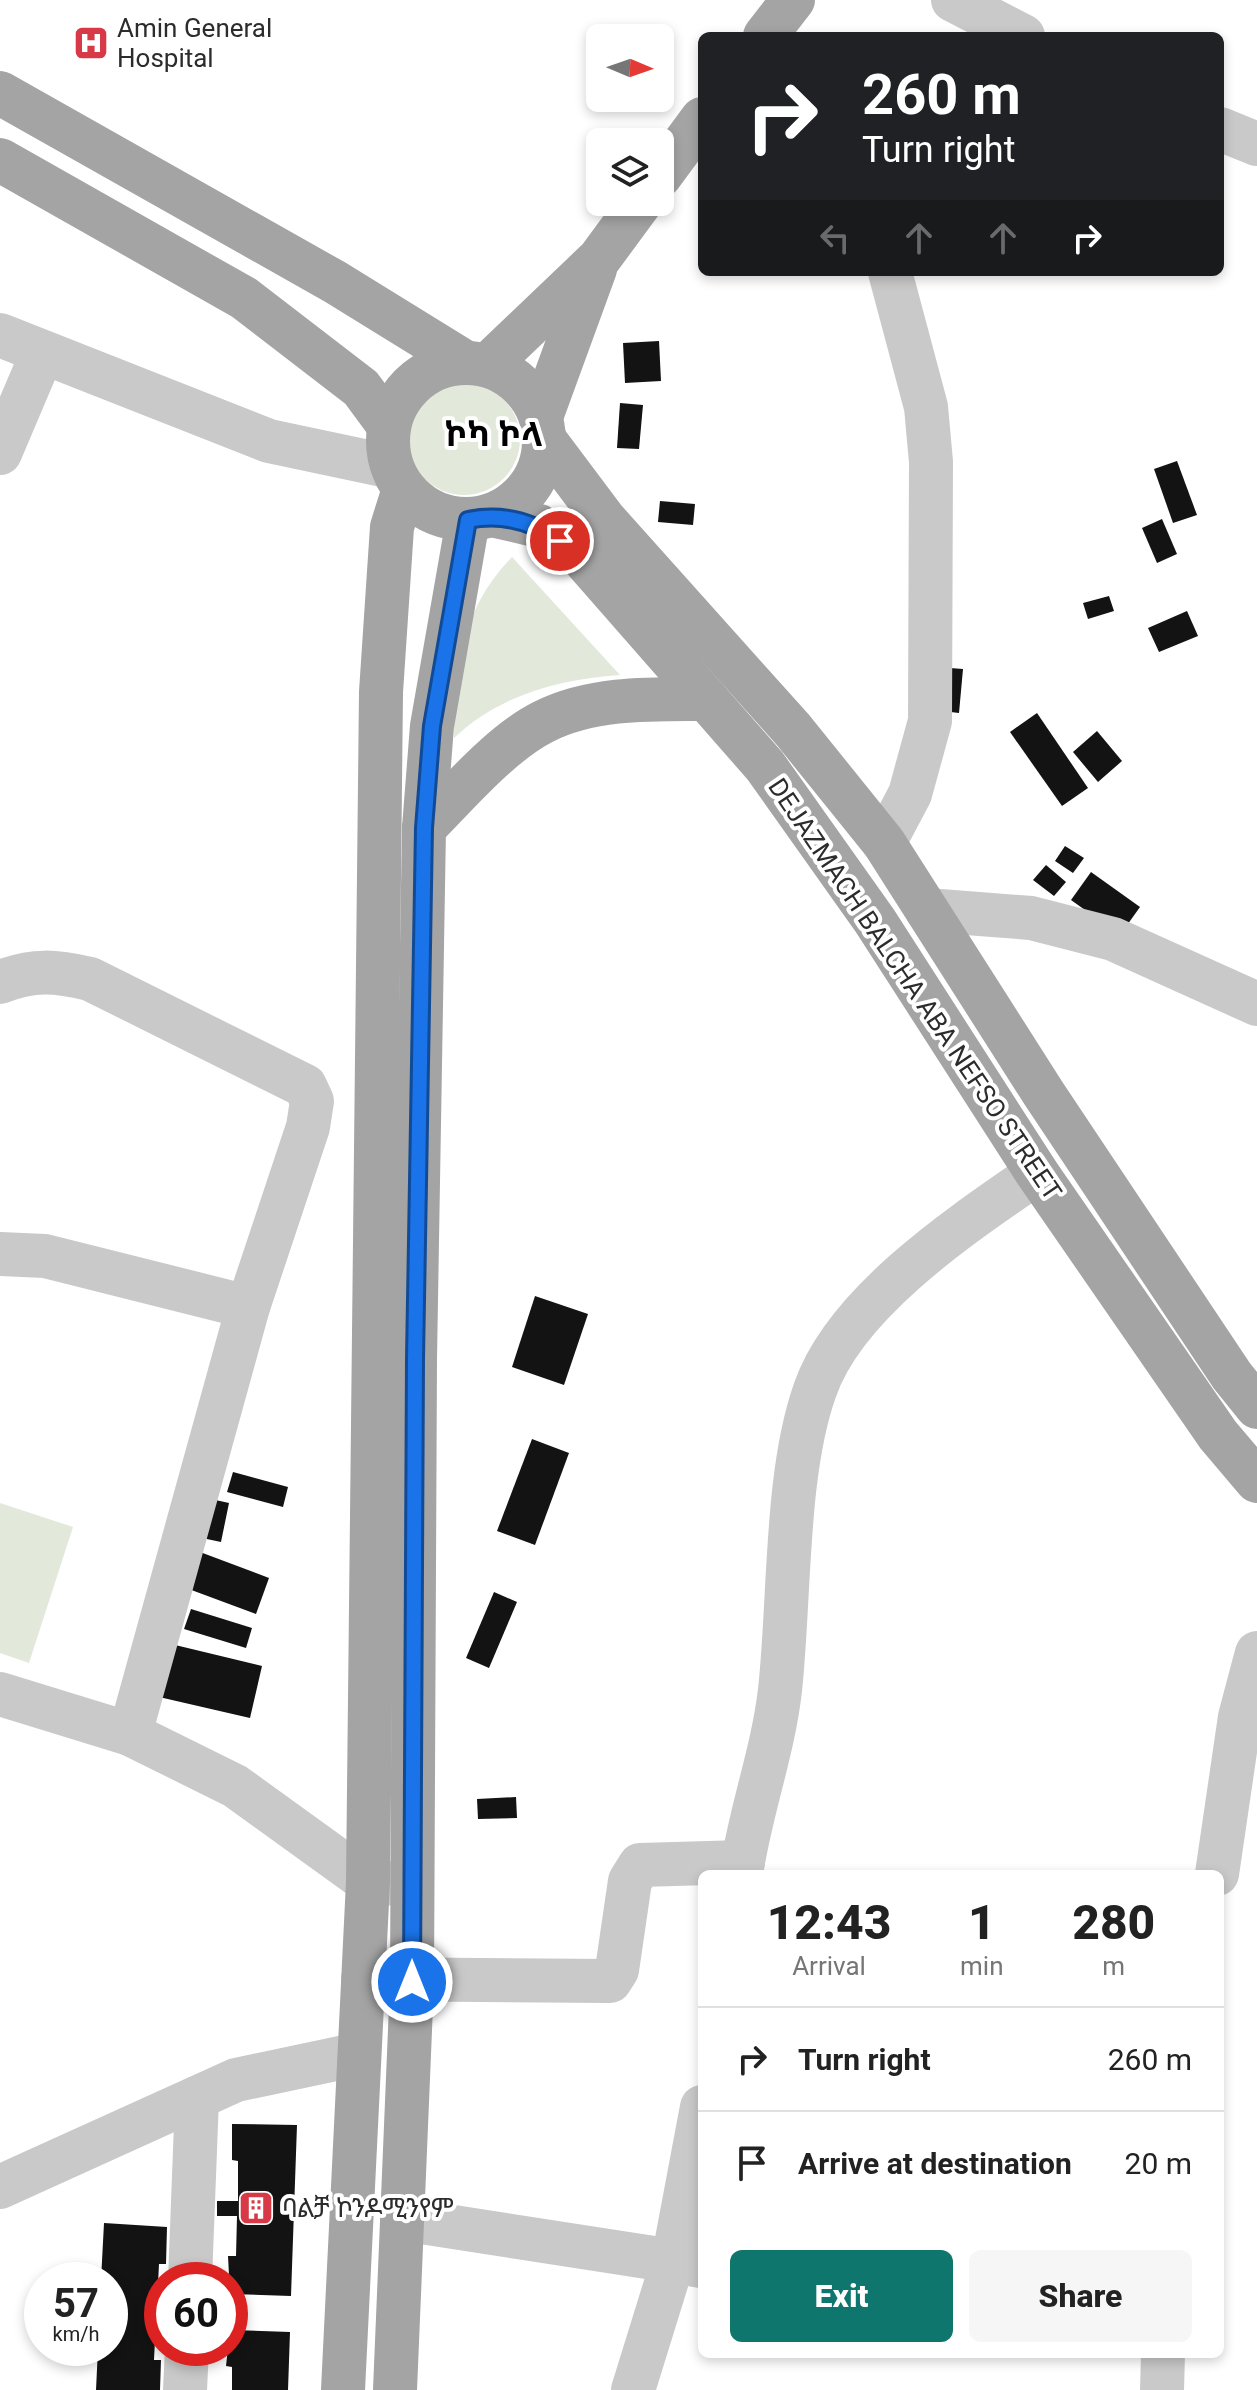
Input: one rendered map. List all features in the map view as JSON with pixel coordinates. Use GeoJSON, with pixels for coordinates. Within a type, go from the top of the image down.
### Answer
{"type":"FeatureCollection","features":[{"type":"Feature","properties":{"kind":"main road"},"geometry":{"type":"LineString","coordinates":[[0,93],[475,363],[511,376],[530,394],[542,428]]}},
{"type":"Feature","properties":{"kind":"main road"},"geometry":{"type":"LineString","coordinates":[[674,157],[698,124]]}},
{"type":"Feature","properties":{"kind":"main road"},"geometry":{"type":"LineString","coordinates":[[0,160],[244,298],[361,388],[395,461],[421,506],[444,516],[480,517],[514,503],[531,485],[541,463],[542,428],[599,259]]}},
{"type":"Feature","properties":{"kind":"main road"},"geometry":{"type":"LineString","coordinates":[[343,2390],[368,1882],[381,692],[398,401],[415,380],[437,367],[475,363],[599,259],[631,216]]}},
{"type":"Feature","properties":{"kind":"main road","name":"DEJAZMACH BALCHA ABA NEFSO STREET"},"geometry":{"type":"LineString","coordinates":[[542,428],[604,519],[793,730],[884,843],[1060,1119],[1232,1376],[1257,1407]]}},
{"type":"Feature","properties":{"kind":"main road"},"geometry":{"type":"LineString","coordinates":[[395,2390],[412,1982],[424,828],[432,726],[480,517]]}},
{"type":"Feature","properties":{"kind":"main road","name":"DEJAZMACH BALCHA ABA NEFSO STREET"},"geometry":{"type":"LineString","coordinates":[[480,517],[539,526],[581,556],[765,766],[875,921],[1037,1173],[1218,1435],[1257,1481]]}},
{"type":"Feature","properties":{"kind":"main road"},"geometry":{"type":"LineString","coordinates":[[424,828],[487,764],[543,722],[609,702],[706,699]]}},
{"type":"Feature","properties":{"kind":"street"},"geometry":{"type":"LineString","coordinates":[[953,0],[1015,32]]}},
{"type":"Feature","properties":{"kind":"street"},"geometry":{"type":"LineString","coordinates":[[1224,131],[1257,144]]}},
{"type":"Feature","properties":{"kind":"street"},"geometry":{"type":"LineString","coordinates":[[884,843],[910,794],[930,721],[931,462],[926,407],[891,276]]}},
{"type":"Feature","properties":{"kind":"street"},"geometry":{"type":"LineString","coordinates":[[0,335],[269,441],[395,461]]}},
{"type":"Feature","properties":{"kind":"street"},"geometry":{"type":"LineString","coordinates":[[0,453],[42,354]]}},
{"type":"Feature","properties":{"kind":"street"},"geometry":{"type":"LineString","coordinates":[[927,910],[1031,918],[1113,939],[1257,1004]]}},
{"type":"Feature","properties":{"kind":"street"},"geometry":{"type":"LineString","coordinates":[[0,982],[27,972],[52,970],[90,979],[305,1086],[312,1101],[308,1127],[248,1307],[130,1734]]}},
{"type":"Feature","properties":{"kind":"street"},"geometry":{"type":"LineString","coordinates":[[363,1979],[412,1982],[610,1981],[617,1970],[630,1881],[640,1865],[742,1868],[780,1694],[798,1470],[815,1389],[845,1334],[932,1246],[1037,1173]]}},
{"type":"Feature","properties":{"kind":"street"},"geometry":{"type":"LineString","coordinates":[[0,1254],[45,1256],[248,1307]]}},
{"type":"Feature","properties":{"kind":"street"},"geometry":{"type":"LineString","coordinates":[[1218,1870],[1240,1717],[1257,1653]]}},
{"type":"Feature","properties":{"kind":"street"},"geometry":{"type":"LineString","coordinates":[[0,1694],[130,1734],[235,1786],[368,1882],[412,1884]]}},
{"type":"Feature","properties":{"kind":"street"},"geometry":{"type":"LineString","coordinates":[[0,2187],[236,2080],[359,2054]]}},
{"type":"Feature","properties":{"kind":"street"},"geometry":{"type":"LineString","coordinates":[[191,2262],[197,2098]]}},
{"type":"Feature","properties":{"kind":"street"},"geometry":{"type":"LineString","coordinates":[[633,2390],[687,2264],[698,2149]]}},
{"type":"Feature","properties":{"kind":"street"},"geometry":{"type":"LineString","coordinates":[[402,2219],[687,2264]]}},
{"type":"Feature","properties":{"kind":"street"},"geometry":{"type":"LineString","coordinates":[[1162,2390],[1163,2358]]}},
{"type":"Feature","properties":{"kind":"street"},"geometry":{"type":"LineString","coordinates":[[185,2390],[186,2366]]}},
{"type":"Feature","properties":{"kind":"green space"},"geometry":{"type":"Polygon","coordinates":[[[464,383],[485,387],[504,399],[516,418],[520,439],[516,460],[504,479],[485,491],[464,495],[443,491],[424,479],[412,460],[408,439],[412,418],[424,399],[443,387],[464,383]]]}},
{"type":"Feature","properties":{"kind":"green space"},"geometry":{"type":"Polygon","coordinates":[[[512,557],[620,675],[575,680],[531,692],[490,711],[454,738],[456,687],[464,640],[482,598],[512,557]]]}},
{"type":"Feature","properties":{"kind":"green space"},"geometry":{"type":"Polygon","coordinates":[[[0,1503],[73,1527],[29,1663],[0,1653],[0,1503]]]}},
{"type":"Feature","properties":{"kind":"building"},"geometry":{"type":"Polygon","coordinates":[[[659,341],[661,381],[625,383],[623,343],[659,341]]]}},
{"type":"Feature","properties":{"kind":"building"},"geometry":{"type":"Polygon","coordinates":[[[620,403],[643,405],[639,449],[617,448],[620,403]]]}},
{"type":"Feature","properties":{"kind":"building"},"geometry":{"type":"Polygon","coordinates":[[[1177,461],[1197,515],[1173,523],[1154,469],[1177,461]]]}},
{"type":"Feature","properties":{"kind":"building"},"geometry":{"type":"Polygon","coordinates":[[[660,501],[695,504],[693,525],[658,522],[660,501]]]}},
{"type":"Feature","properties":{"kind":"building"},"geometry":{"type":"Polygon","coordinates":[[[1162,519],[1177,554],[1157,563],[1142,528],[1162,519]]]}},
{"type":"Feature","properties":{"kind":"building"},"geometry":{"type":"Polygon","coordinates":[[[1109,596],[1114,611],[1088,619],[1083,603],[1109,596]]]}},
{"type":"Feature","properties":{"kind":"building"},"geometry":{"type":"Polygon","coordinates":[[[1187,611],[1198,636],[1159,652],[1148,628],[1187,611]]]}},
{"type":"Feature","properties":{"kind":"building"},"geometry":{"type":"Polygon","coordinates":[[[937,667],[963,669],[959,713],[934,710],[937,667]]]}},
{"type":"Feature","properties":{"kind":"building"},"geometry":{"type":"Polygon","coordinates":[[[1037,713],[1088,788],[1062,806],[1010,732],[1037,713]]]}},
{"type":"Feature","properties":{"kind":"building"},"geometry":{"type":"Polygon","coordinates":[[[1097,731],[1122,761],[1098,782],[1073,752],[1097,731]]]}},
{"type":"Feature","properties":{"kind":"building"},"geometry":{"type":"Polygon","coordinates":[[[1065,846],[1084,858],[1073,873],[1055,861],[1065,846]]]}},
{"type":"Feature","properties":{"kind":"building"},"geometry":{"type":"Polygon","coordinates":[[[1046,865],[1066,882],[1054,896],[1033,880],[1046,865]]]}},
{"type":"Feature","properties":{"kind":"building"},"geometry":{"type":"Polygon","coordinates":[[[1091,872],[1140,907],[1120,935],[1071,900],[1091,872]]]}},
{"type":"Feature","properties":{"kind":"building"},"geometry":{"type":"Polygon","coordinates":[[[535,1296],[588,1314],[564,1385],[512,1367],[535,1296]]]}},
{"type":"Feature","properties":{"kind":"building"},"geometry":{"type":"Polygon","coordinates":[[[532,1439],[569,1453],[535,1545],[497,1531],[532,1439]]]}},
{"type":"Feature","properties":{"kind":"building"},"geometry":{"type":"Polygon","coordinates":[[[233,1472],[288,1487],[283,1507],[227,1492],[233,1472]]]}},
{"type":"Feature","properties":{"kind":"building"},"geometry":{"type":"Polygon","coordinates":[[[211,1499],[229,1503],[221,1542],[202,1538],[211,1499]]]}},
{"type":"Feature","properties":{"kind":"building"},"geometry":{"type":"Polygon","coordinates":[[[200,1552],[269,1578],[256,1614],[186,1588],[200,1552]]]}},
{"type":"Feature","properties":{"kind":"building"},"geometry":{"type":"Polygon","coordinates":[[[494,1592],[517,1602],[489,1668],[466,1658],[494,1592]]]}},
{"type":"Feature","properties":{"kind":"building"},"geometry":{"type":"Polygon","coordinates":[[[191,1609],[252,1628],[246,1648],[184,1629],[191,1609]]]}},
{"type":"Feature","properties":{"kind":"building"},"geometry":{"type":"Polygon","coordinates":[[[171,1644],[262,1666],[250,1718],[159,1697],[171,1644]]]}},
{"type":"Feature","properties":{"kind":"building"},"geometry":{"type":"Polygon","coordinates":[[[516,1797],[517,1818],[478,1819],[477,1799],[516,1797]]]}},
{"type":"Feature","properties":{"kind":"building","name":"ባልቻ ኮንዶሚንየም"},"geometry":{"type":"Polygon","coordinates":[[[232,2124],[297,2125],[291,2296],[248,2295],[248,2262],[228,2262],[228,2256],[236,2256],[237,2216],[217,2216],[217,2201],[238,2201],[238,2161],[232,2160],[232,2124]]]}},
{"type":"Feature","properties":{"kind":"building"},"geometry":{"type":"Polygon","coordinates":[[[104,2223],[167,2227],[166,2262],[144,2262],[144,2366],[161,2366],[160,2390],[96,2390],[97,2366],[128,2366],[128,2262],[102,2262],[104,2223]]]}},
{"type":"Feature","properties":{"kind":"building"},"geometry":{"type":"Polygon","coordinates":[[[248,2331],[290,2332],[288,2390],[232,2390],[232,2367],[226,2366],[248,2366],[248,2331]]]}},
{"type":"Feature","properties":{"kind":"place","name":"Amin General Hospital"},"geometry":{"type":"Point","coordinates":[91,43]}},
{"type":"Feature","properties":{"kind":"place","name":"ባልቻ ኮንዶሚንየም"},"geometry":{"type":"Point","coordinates":[256,2208]}},
{"type":"Feature","properties":{"kind":"district","name":"ኮካ ኮላ"},"geometry":{"type":"Point","coordinates":[494,434]}},
{"type":"Feature","properties":{"kind":"route"},"geometry":{"type":"LineString","coordinates":[[412,1982],[419,1020],[424,828],[432,726],[468,520],[492,515],[539,526],[560,541]]}}]}
